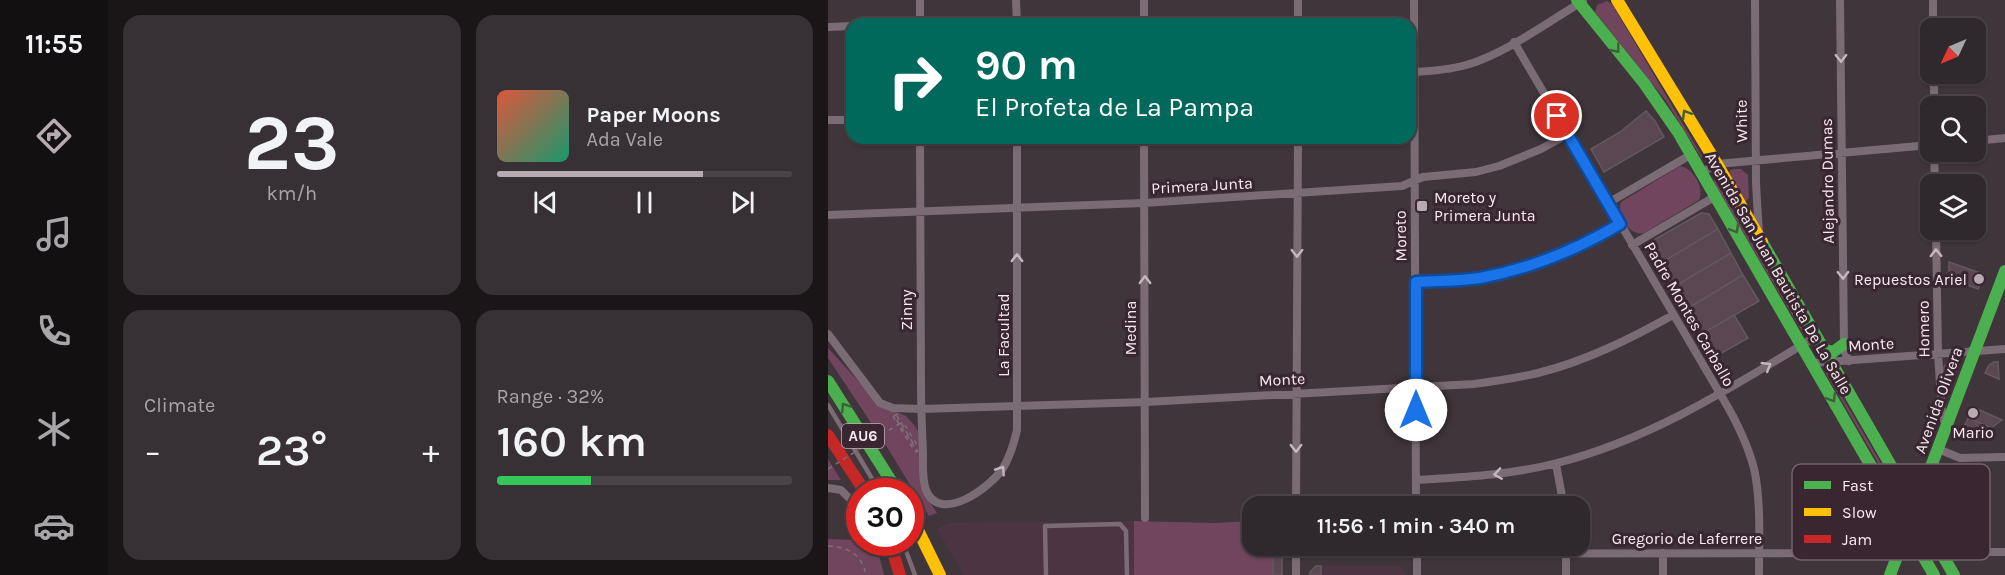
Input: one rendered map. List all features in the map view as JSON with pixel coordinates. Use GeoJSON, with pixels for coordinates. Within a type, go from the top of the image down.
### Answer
{"type":"FeatureCollection","features":[{"type":"Feature","properties":{"kind":"main road","name":"Avenida San Juan Bautista De La Salle"},"geometry":{"type":"LineString","coordinates":[[1617,0],[1717,164],[1890,464]]}},
{"type":"Feature","properties":{"kind":"main road","name":"Avenida San Juan Bautista De La Salle"},"geometry":{"type":"LineString","coordinates":[[1580,1],[1650,91],[1692,154],[1870,464]]}},
{"type":"Feature","properties":{"kind":"main road","name":"Avenida Olivera"},"geometry":{"type":"LineString","coordinates":[[1932,464],[2005,271]]}},
{"type":"Feature","properties":{"kind":"main road"},"geometry":{"type":"LineString","coordinates":[[1822,349],[1833,352],[1844,344]]}},
{"type":"Feature","properties":{"kind":"main road","name":"AU6"},"geometry":{"type":"LineString","coordinates":[[828,381],[889,478]]}},
{"type":"Feature","properties":{"kind":"main road","name":"AU6"},"geometry":{"type":"LineString","coordinates":[[828,435],[856,478]]}},
{"type":"Feature","properties":{"kind":"main road"},"geometry":{"type":"LineString","coordinates":[[924,542],[940,575]]}},
{"type":"Feature","properties":{"kind":"main road"},"geometry":{"type":"LineString","coordinates":[[894,556],[900,575]]}},
{"type":"Feature","properties":{"kind":"main road","name":"Avenida Olivera"},"geometry":{"type":"LineString","coordinates":[[1890,575],[1896,560]]}},
{"type":"Feature","properties":{"kind":"main road","name":"Avenida San Juan Bautista De La Salle"},"geometry":{"type":"LineString","coordinates":[[1926,560],[1934,575]]}},
{"type":"Feature","properties":{"kind":"main road","name":"Avenida San Juan Bautista De La Salle"},"geometry":{"type":"LineString","coordinates":[[1945,560],[1954,575]]}},
{"type":"Feature","properties":{"kind":"street"},"geometry":{"type":"LineString","coordinates":[[920,0],[920,18]]}},
{"type":"Feature","properties":{"kind":"street"},"geometry":{"type":"LineString","coordinates":[[1017,0],[1017,18]]}},
{"type":"Feature","properties":{"kind":"street"},"geometry":{"type":"LineString","coordinates":[[1144,0],[1144,18]]}},
{"type":"Feature","properties":{"kind":"street"},"geometry":{"type":"LineString","coordinates":[[1298,0],[1298,18]]}},
{"type":"Feature","properties":{"kind":"street","name":"Moreto"},"geometry":{"type":"LineString","coordinates":[[1414,0],[1414,18]]}},
{"type":"Feature","properties":{"kind":"street","name":"White"},"geometry":{"type":"LineString","coordinates":[[1755,0],[1756,162],[1760,241]]}},
{"type":"Feature","properties":{"kind":"street","name":"Alejandro Dumas"},"geometry":{"type":"LineString","coordinates":[[1840,0],[1844,344],[1849,361]]}},
{"type":"Feature","properties":{"kind":"street"},"geometry":{"type":"LineString","coordinates":[[1933,0],[1933,18]]}},
{"type":"Feature","properties":{"kind":"street"},"geometry":{"type":"LineString","coordinates":[[1416,72],[1437,71],[1466,65],[1497,52],[1580,1]]}},
{"type":"Feature","properties":{"kind":"street"},"geometry":{"type":"LineString","coordinates":[[828,27],[846,26]]}},
{"type":"Feature","properties":{"kind":"street","name":"Padre Montes Carballo"},"geometry":{"type":"LineString","coordinates":[[1514,42],[1720,394],[1747,445],[1755,473],[1759,552]]}},
{"type":"Feature","properties":{"kind":"street"},"geometry":{"type":"LineString","coordinates":[[828,120],[846,120]]}},
{"type":"Feature","properties":{"kind":"street","name":"Primera Junta"},"geometry":{"type":"LineString","coordinates":[[828,215],[1144,203],[1402,186],[1423,177],[1476,172],[1499,166],[1568,134]]}},
{"type":"Feature","properties":{"kind":"street"},"geometry":{"type":"LineString","coordinates":[[1986,140],[2005,138]]}},
{"type":"Feature","properties":{"kind":"street","name":"Zinny"},"geometry":{"type":"LineString","coordinates":[[920,144],[921,409],[924,478]]}},
{"type":"Feature","properties":{"kind":"street","name":"La Facultad"},"geometry":{"type":"LineString","coordinates":[[924,482],[926,490],[934,501],[947,505],[981,491],[1004,468],[1015,441],[1018,406],[1017,144]]}},
{"type":"Feature","properties":{"kind":"street","name":"Medina"},"geometry":{"type":"LineString","coordinates":[[1144,144],[1145,518]]}},
{"type":"Feature","properties":{"kind":"street"},"geometry":{"type":"LineString","coordinates":[[1296,496],[1298,144]]}},
{"type":"Feature","properties":{"kind":"street","name":"Moreto"},"geometry":{"type":"LineString","coordinates":[[1415,144],[1416,496]]}},
{"type":"Feature","properties":{"kind":"street"},"geometry":{"type":"LineString","coordinates":[[1702,172],[1717,164],[1920,146]]}},
{"type":"Feature","properties":{"kind":"street"},"geometry":{"type":"LineString","coordinates":[[1608,203],[1692,154]]}},
{"type":"Feature","properties":{"kind":"street"},"geometry":{"type":"LineString","coordinates":[[1632,245],[1716,196]]}},
{"type":"Feature","properties":{"kind":"street"},"geometry":{"type":"LineString","coordinates":[[1416,282],[1479,278],[1528,266],[1581,246],[1620,224]]}},
{"type":"Feature","properties":{"kind":"street","name":"Homero"},"geometry":{"type":"LineString","coordinates":[[1936,240],[1938,354],[1942,413],[1946,427]]}},
{"type":"Feature","properties":{"kind":"street","name":"Monte"},"geometry":{"type":"LineString","coordinates":[[828,334],[880,403],[893,408],[921,409],[1146,402],[1474,384],[1539,373],[1573,362],[1612,347],[1673,315]]}},
{"type":"Feature","properties":{"kind":"street"},"geometry":{"type":"LineString","coordinates":[[1416,480],[1489,476],[1556,464],[1596,452],[1643,434],[1720,394],[1815,337]]}},
{"type":"Feature","properties":{"kind":"street","name":"Monte"},"geometry":{"type":"LineString","coordinates":[[1812,363],[2005,349]]}},
{"type":"Feature","properties":{"kind":"street"},"geometry":{"type":"LineString","coordinates":[[1938,464],[1936,455],[1960,458],[2005,457]]}},
{"type":"Feature","properties":{"kind":"street"},"geometry":{"type":"LineString","coordinates":[[1556,464],[1562,496]]}},
{"type":"Feature","properties":{"kind":"street"},"geometry":{"type":"LineString","coordinates":[[828,488],[841,490],[846,495]]}},
{"type":"Feature","properties":{"kind":"street","name":"Gregorio de Laferrere"},"geometry":{"type":"LineString","coordinates":[[1590,551],[1792,552]]}},
{"type":"Feature","properties":{"kind":"street"},"geometry":{"type":"LineString","coordinates":[[1759,552],[1759,575]]}},
{"type":"Feature","properties":{"kind":"street"},"geometry":{"type":"LineString","coordinates":[[1663,553],[1663,575]]}},
{"type":"Feature","properties":{"kind":"street"},"geometry":{"type":"LineString","coordinates":[[1296,556],[1296,575]]}},
{"type":"Feature","properties":{"kind":"street"},"geometry":{"type":"LineString","coordinates":[[1417,556],[1417,575]]}},
{"type":"Feature","properties":{"kind":"street"},"geometry":{"type":"LineString","coordinates":[[1566,556],[1566,575]]}},
{"type":"Feature","properties":{"kind":"lane"},"geometry":{"type":"LineString","coordinates":[[828,405],[872,478]]}},
{"type":"Feature","properties":{"kind":"lane"},"geometry":{"type":"LineString","coordinates":[[1046,575],[1045,526],[1120,524],[1126,531],[1127,575]]}},
{"type":"Feature","properties":{"kind":"lane"},"geometry":{"type":"LineString","coordinates":[[908,556],[915,575]]}},
{"type":"Feature","properties":{"kind":"path"},"geometry":{"type":"LineString","coordinates":[[898,424],[892,417],[896,415],[917,448],[918,451],[914,450],[898,424],[894,416],[898,414],[920,448],[919,451],[916,450],[898,424]]}},
{"type":"Feature","properties":{"kind":"path"},"geometry":{"type":"LineString","coordinates":[[828,469],[903,422]]}},
{"type":"Feature","properties":{"kind":"path"},"geometry":{"type":"LineString","coordinates":[[828,546],[840,547],[854,553],[862,562],[866,575]]}},
{"type":"Feature","properties":{"kind":"shaded area"},"geometry":{"type":"Polygon","coordinates":[[[1607,1],[1612,4],[1702,159],[1666,101],[1595,12],[1597,5],[1607,1]]]}},
{"type":"Feature","properties":{"kind":"shaded area"},"geometry":{"type":"Polygon","coordinates":[[[1680,166],[1689,170],[1697,179],[1700,190],[1699,200],[1644,233],[1634,232],[1625,224],[1620,207],[1621,202],[1680,166]]]}},
{"type":"Feature","properties":{"kind":"shaded area"},"geometry":{"type":"Polygon","coordinates":[[[1741,169],[1748,175],[1749,198],[1746,201],[1729,174],[1730,170],[1741,169]]]}},
{"type":"Feature","properties":{"kind":"shaded area"},"geometry":{"type":"Polygon","coordinates":[[[1715,180],[1805,333],[1804,335],[1713,181],[1715,180]]]}},
{"type":"Feature","properties":{"kind":"shaded area"},"geometry":{"type":"Polygon","coordinates":[[[828,348],[879,404],[906,416],[915,426],[921,436],[924,478],[906,478],[828,358],[828,348]]]}},
{"type":"Feature","properties":{"kind":"shaded area"},"geometry":{"type":"Polygon","coordinates":[[[1949,359],[1956,360],[1959,366],[1953,381],[1947,383],[1943,380],[1943,367],[1949,359]]]}},
{"type":"Feature","properties":{"kind":"shaded area"},"geometry":{"type":"Polygon","coordinates":[[[1827,371],[1881,464],[1878,464],[1825,372],[1827,371]]]}},
{"type":"Feature","properties":{"kind":"shaded area"},"geometry":{"type":"Polygon","coordinates":[[[828,459],[841,480],[828,480],[828,459]]]}},
{"type":"Feature","properties":{"kind":"shaded area"},"geometry":{"type":"Polygon","coordinates":[[[924,480],[925,495],[937,513],[929,516],[924,508],[924,480]]]}},
{"type":"Feature","properties":{"kind":"shaded area"},"geometry":{"type":"Polygon","coordinates":[[[1134,521],[1134,575],[964,575],[937,529],[951,523],[1134,521]]]}},
{"type":"Feature","properties":{"kind":"shaded area"},"geometry":{"type":"Polygon","coordinates":[[[1134,521],[1242,522],[1242,556],[1282,556],[1282,575],[1134,575],[1134,521]]]}},
{"type":"Feature","properties":{"kind":"shaded area"},"geometry":{"type":"Polygon","coordinates":[[[828,539],[846,540],[846,556],[879,556],[884,575],[828,575],[828,539]]]}},
{"type":"Feature","properties":{"kind":"shaded area"},"geometry":{"type":"Polygon","coordinates":[[[1316,566],[1400,566],[1405,575],[1310,575],[1316,566]]]}},
{"type":"Feature","properties":{"kind":"building"},"geometry":{"type":"Polygon","coordinates":[[[1646,111],[1664,137],[1604,172],[1591,149],[1620,132],[1646,111]]]}},
{"type":"Feature","properties":{"kind":"building"},"geometry":{"type":"Polygon","coordinates":[[[1701,213],[1709,214],[1718,229],[1659,264],[1650,249],[1652,241],[1701,213]]]}},
{"type":"Feature","properties":{"kind":"building"},"geometry":{"type":"Polygon","coordinates":[[[1718,229],[1731,253],[1672,288],[1659,264],[1718,229]]]}},
{"type":"Feature","properties":{"kind":"building"},"geometry":{"type":"Polygon","coordinates":[[[1731,253],[1743,275],[1685,310],[1672,288],[1731,253]]]}},
{"type":"Feature","properties":{"kind":"building"},"geometry":{"type":"Polygon","coordinates":[[[1949,262],[1983,274],[1978,289],[1949,278],[1949,262]]]}},
{"type":"Feature","properties":{"kind":"building"},"geometry":{"type":"Polygon","coordinates":[[[1743,275],[1759,301],[1700,335],[1685,310],[1743,275]]]}},
{"type":"Feature","properties":{"kind":"building"},"geometry":{"type":"Polygon","coordinates":[[[1734,315],[1748,338],[1713,358],[1700,335],[1734,315]]]}},
{"type":"Feature","properties":{"kind":"building"},"geometry":{"type":"Polygon","coordinates":[[[1998,362],[1999,379],[1985,373],[1989,365],[1998,362]]]}},
{"type":"Feature","properties":{"kind":"building"},"geometry":{"type":"Polygon","coordinates":[[[1973,407],[2002,420],[1991,428],[1968,418],[1973,407]]]}},
{"type":"Feature","properties":{"kind":"building"},"geometry":{"type":"Polygon","coordinates":[[[1968,418],[1991,428],[1978,437],[1963,430],[1968,418]]]}},
{"type":"Feature","properties":{"kind":"building"},"geometry":{"type":"Polygon","coordinates":[[[1273,556],[1282,556],[1282,575],[1273,575],[1273,556]]]}},
{"type":"Feature","properties":{"kind":"building"},"geometry":{"type":"Polygon","coordinates":[[[1316,566],[1321,566],[1321,575],[1310,575],[1310,572],[1316,566]]]}},
{"type":"Feature","properties":{"kind":"traffic: fast"},"geometry":{"type":"LineString","coordinates":[[1577,0],[1644,83],[1678,132],[1870,464]]}},
{"type":"Feature","properties":{"kind":"traffic: fast"},"geometry":{"type":"LineString","coordinates":[[1762,242],[1890,464]]}},
{"type":"Feature","properties":{"kind":"traffic: fast"},"geometry":{"type":"LineString","coordinates":[[1932,464],[2005,271]]}},
{"type":"Feature","properties":{"kind":"traffic: fast"},"geometry":{"type":"LineString","coordinates":[[1822,349],[1833,352],[1844,344]]}},
{"type":"Feature","properties":{"kind":"traffic: fast"},"geometry":{"type":"LineString","coordinates":[[828,381],[889,478]]}},
{"type":"Feature","properties":{"kind":"traffic: fast"},"geometry":{"type":"LineString","coordinates":[[1890,575],[1896,560]]}},
{"type":"Feature","properties":{"kind":"traffic: fast"},"geometry":{"type":"LineString","coordinates":[[1925,560],[1934,575]]}},
{"type":"Feature","properties":{"kind":"traffic: fast"},"geometry":{"type":"LineString","coordinates":[[1945,560],[1954,575]]}},
{"type":"Feature","properties":{"kind":"traffic: slow"},"geometry":{"type":"LineString","coordinates":[[1617,0],[1762,242]]}},
{"type":"Feature","properties":{"kind":"traffic: slow"},"geometry":{"type":"LineString","coordinates":[[924,542],[940,575]]}},
{"type":"Feature","properties":{"kind":"traffic: jam"},"geometry":{"type":"LineString","coordinates":[[828,435],[856,478]]}},
{"type":"Feature","properties":{"kind":"traffic: jam"},"geometry":{"type":"LineString","coordinates":[[894,556],[900,575]]}},
{"type":"Feature","properties":{"kind":"place","name":"Moreto y Primera Junta"},"geometry":{"type":"Point","coordinates":[1422,206]}},
{"type":"Feature","properties":{"kind":"place","name":"Repuestos Ariel"},"geometry":{"type":"Point","coordinates":[1979,279]}},
{"type":"Feature","properties":{"kind":"place","name":"Mario"},"geometry":{"type":"Point","coordinates":[1973,413]}},
{"type":"Feature","properties":{"kind":"route"},"geometry":{"type":"LineString","coordinates":[[1416,410],[1416,282],[1479,278],[1536,264],[1597,238],[1620,224],[1557,116]]}}]}
